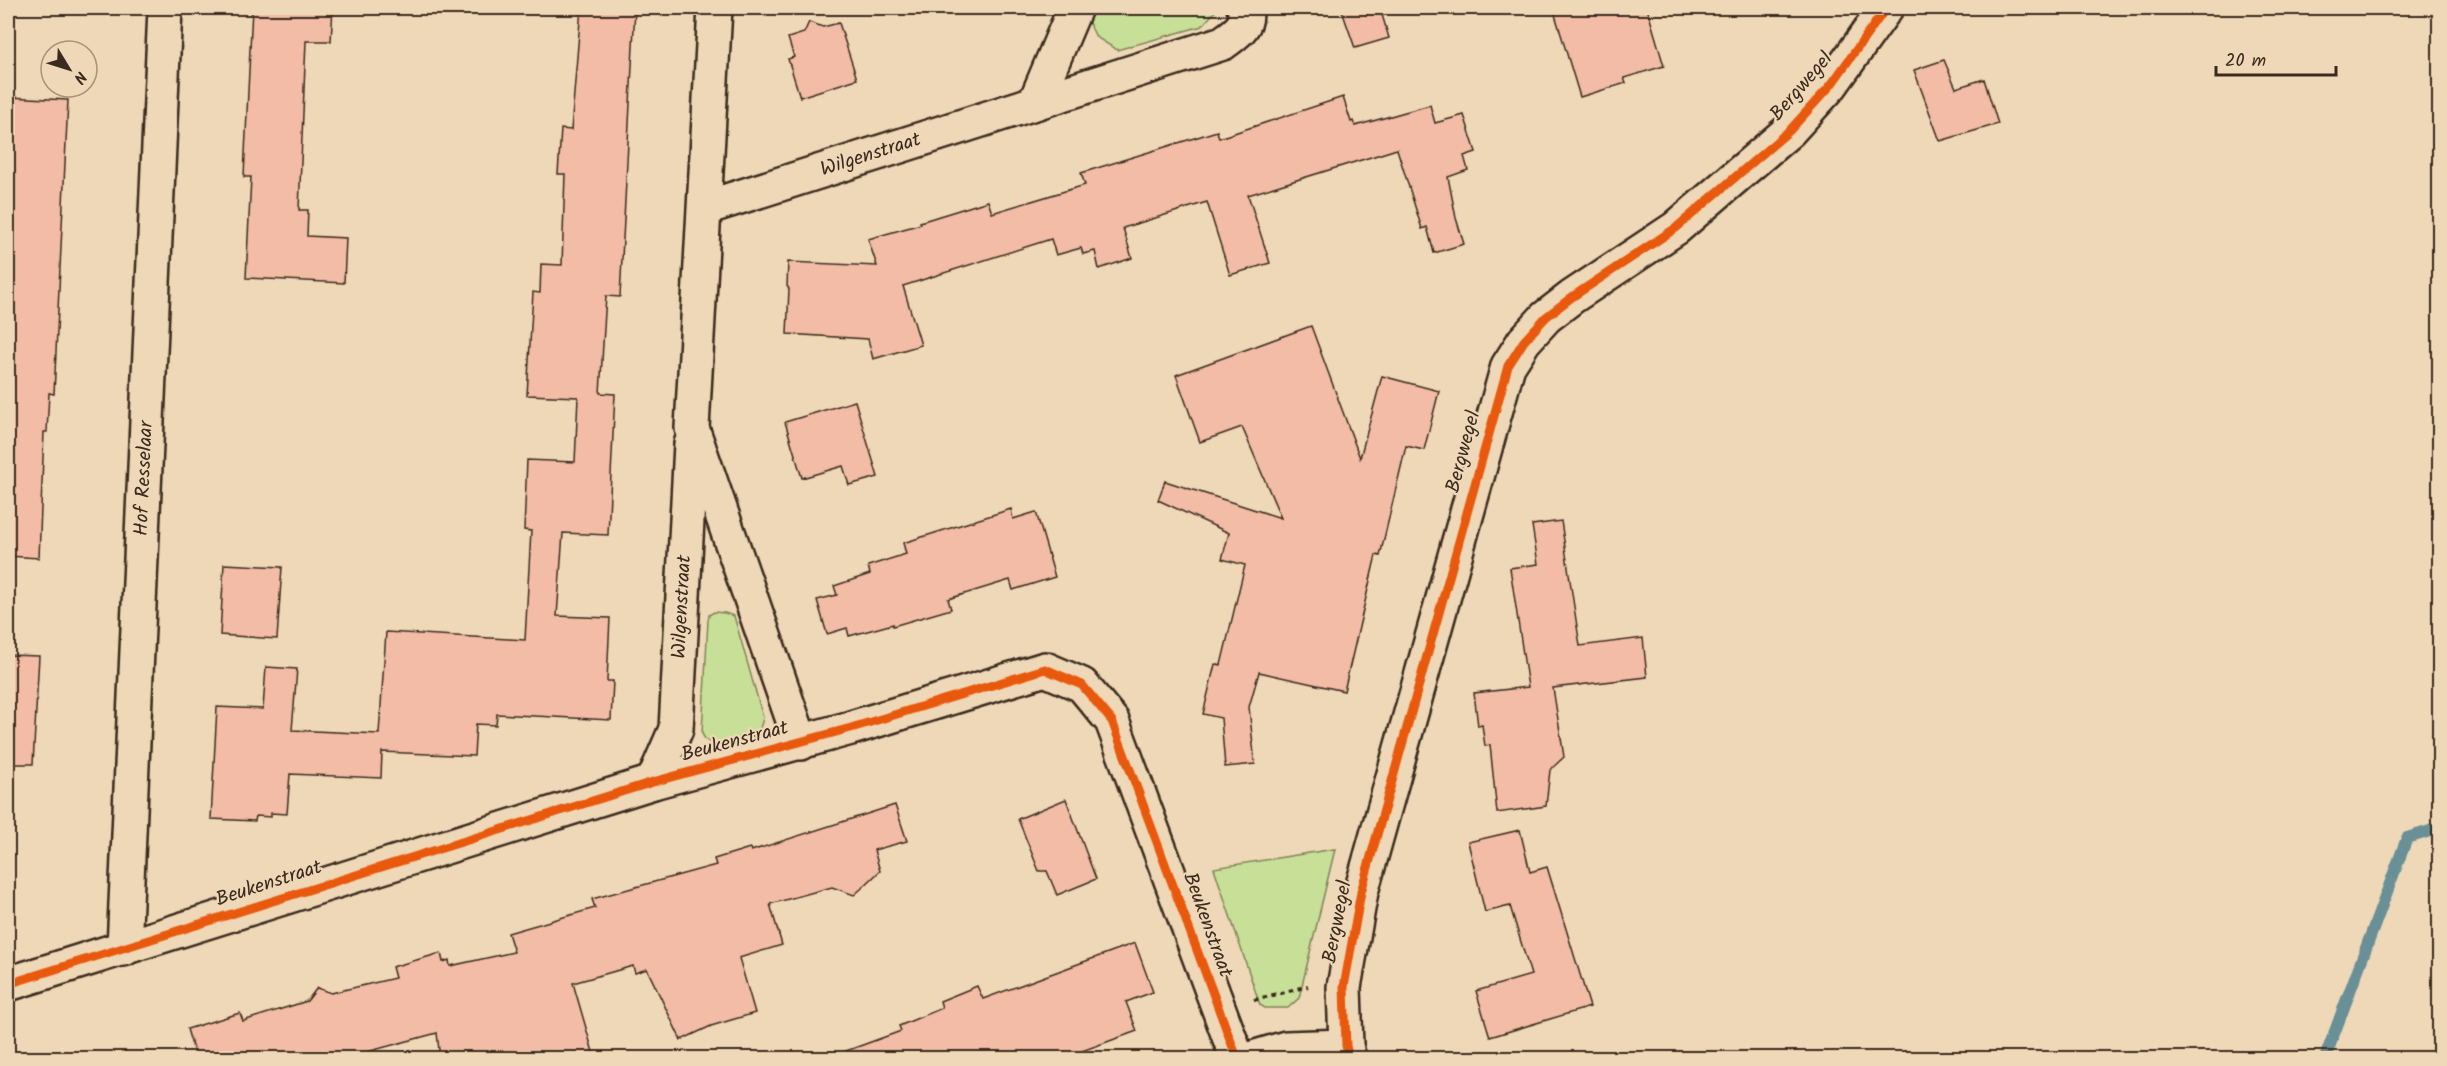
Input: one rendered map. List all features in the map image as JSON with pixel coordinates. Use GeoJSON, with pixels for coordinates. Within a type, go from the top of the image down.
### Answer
{"type":"FeatureCollection","features":[{"type":"Feature","properties":{"kind":"street","name":"Hof Resselaar"},"geometry":{"type":"LineString","coordinates":[[124,949],[165,8]]}},
{"type":"Feature","properties":{"kind":"street","name":"Wilgenstraat"},"geometry":{"type":"LineString","coordinates":[[653,782],[676,729],[715,8]]}},
{"type":"Feature","properties":{"kind":"street"},"geometry":{"type":"LineString","coordinates":[[1035,103],[1075,8]]}},
{"type":"Feature","properties":{"kind":"street","name":"Wilgenstraat"},"geometry":{"type":"LineString","coordinates":[[705,208],[1223,43],[1243,28],[1246,13],[1244,8]]}},
{"type":"Feature","properties":{"kind":"street","name":"Bergwegel"},"geometry":{"type":"LineString","coordinates":[[1348,1052],[1344,987],[1361,892],[1508,366],[1524,341],[1546,317],[1572,297],[1676,228],[1790,130],[1831,85],[1886,8]]}},
{"type":"Feature","properties":{"kind":"street","name":"Wilgenstraat"},"geometry":{"type":"LineString","coordinates":[[692,428],[801,743]]}},
{"type":"Feature","properties":{"kind":"street","name":"Beukenstraat"},"geometry":{"type":"LineString","coordinates":[[8,984],[653,782],[801,743],[1045,669],[1082,685],[1112,721],[1237,1059]]}},
{"type":"Feature","properties":{"kind":"street"},"geometry":{"type":"LineString","coordinates":[[1253,1059],[1286,1048],[1348,1052]]}},
{"type":"Feature","properties":{"kind":"path"},"geometry":{"type":"LineString","coordinates":[[1219,1009],[1315,984],[1344,987]]}},
{"type":"Feature","properties":{"kind":"green space"},"geometry":{"type":"Polygon","coordinates":[[[1089,8],[1218,8],[1202,26],[1117,50],[1096,37],[1085,15],[1089,8]]]}},
{"type":"Feature","properties":{"kind":"green space"},"geometry":{"type":"Polygon","coordinates":[[[714,612],[734,616],[763,717],[756,734],[735,744],[711,743],[702,733],[708,620],[709,615],[714,612]]]}},
{"type":"Feature","properties":{"kind":"green space"},"geometry":{"type":"Polygon","coordinates":[[[1335,849],[1299,998],[1288,1008],[1265,1008],[1260,1005],[1214,868],[1335,849]]]}},
{"type":"Feature","properties":{"kind":"building"},"geometry":{"type":"Polygon","coordinates":[[[252,8],[333,8],[331,41],[306,41],[299,210],[308,210],[307,236],[346,238],[344,283],[246,278],[251,177],[244,177],[252,8]]]}},
{"type":"Feature","properties":{"kind":"building"},"geometry":{"type":"Polygon","coordinates":[[[581,8],[635,8],[620,297],[606,296],[600,393],[615,394],[608,535],[563,533],[557,616],[610,618],[607,681],[613,681],[611,720],[497,714],[496,725],[476,724],[474,756],[382,752],[381,778],[290,774],[287,814],[271,813],[271,817],[256,816],[255,821],[211,819],[217,707],[263,709],[266,667],[297,669],[292,730],[379,734],[386,632],[525,640],[531,531],[524,530],[527,460],[575,462],[578,397],[527,395],[533,292],[540,293],[541,264],[562,265],[565,174],[558,174],[561,129],[571,130],[581,8]]]}},
{"type":"Feature","properties":{"kind":"building"},"geometry":{"type":"Polygon","coordinates":[[[1341,8],[1380,8],[1389,38],[1355,48],[1341,8]]]}},
{"type":"Feature","properties":{"kind":"building"},"geometry":{"type":"Polygon","coordinates":[[[1553,8],[1647,8],[1664,66],[1624,78],[1626,83],[1580,97],[1553,8]]]}},
{"type":"Feature","properties":{"kind":"building"},"geometry":{"type":"Polygon","coordinates":[[[809,22],[823,27],[839,23],[857,79],[800,97],[788,59],[794,57],[788,38],[804,33],[809,22]]]}},
{"type":"Feature","properties":{"kind":"building"},"geometry":{"type":"Polygon","coordinates":[[[1944,60],[1956,88],[1984,79],[1998,124],[1940,141],[1914,70],[1944,60]]]}},
{"type":"Feature","properties":{"kind":"building"},"geometry":{"type":"Polygon","coordinates":[[[8,97],[68,100],[54,394],[49,393],[47,432],[44,432],[39,558],[8,556],[8,288],[10,288],[13,169],[8,169],[8,97]]]}},
{"type":"Feature","properties":{"kind":"building"},"geometry":{"type":"Polygon","coordinates":[[[1343,97],[1351,122],[1353,121],[1355,126],[1430,105],[1435,123],[1464,115],[1476,152],[1464,156],[1468,170],[1448,177],[1464,244],[1434,253],[1427,227],[1422,229],[1397,149],[1248,195],[1270,263],[1230,275],[1207,202],[1123,228],[1132,258],[1099,269],[1095,251],[1083,254],[1081,248],[1056,255],[1051,239],[903,286],[921,345],[873,359],[868,339],[787,334],[788,262],[877,266],[868,239],[988,201],[992,213],[1085,185],[1081,173],[1217,131],[1219,138],[1343,97]]]}},
{"type":"Feature","properties":{"kind":"building"},"geometry":{"type":"Polygon","coordinates":[[[1311,326],[1360,458],[1382,376],[1439,391],[1424,450],[1406,446],[1380,556],[1376,555],[1344,691],[1259,672],[1249,707],[1255,764],[1225,767],[1221,718],[1203,714],[1215,664],[1221,665],[1245,565],[1222,559],[1229,533],[1158,500],[1165,481],[1281,518],[1242,427],[1200,442],[1176,375],[1311,326]]]}},
{"type":"Feature","properties":{"kind":"building"},"geometry":{"type":"Polygon","coordinates":[[[855,401],[878,477],[849,485],[843,466],[802,478],[785,422],[855,401]]]}},
{"type":"Feature","properties":{"kind":"building"},"geometry":{"type":"Polygon","coordinates":[[[1011,509],[1013,519],[1036,512],[1055,577],[1013,590],[1010,580],[948,599],[951,609],[893,626],[893,624],[849,636],[847,628],[827,634],[817,600],[837,595],[834,586],[870,574],[868,566],[906,554],[903,543],[1011,509]]]}},
{"type":"Feature","properties":{"kind":"building"},"geometry":{"type":"Polygon","coordinates":[[[1561,521],[1580,646],[1643,638],[1647,677],[1553,688],[1564,757],[1550,770],[1546,806],[1497,813],[1490,745],[1485,746],[1482,725],[1478,726],[1474,693],[1528,687],[1510,568],[1538,564],[1532,525],[1561,521]]]}},
{"type":"Feature","properties":{"kind":"building"},"geometry":{"type":"Polygon","coordinates":[[[224,564],[282,567],[277,639],[220,635],[224,564]]]}},
{"type":"Feature","properties":{"kind":"building"},"geometry":{"type":"Polygon","coordinates":[[[8,655],[39,656],[33,764],[8,764],[8,655]]]}},
{"type":"Feature","properties":{"kind":"building"},"geometry":{"type":"Polygon","coordinates":[[[1066,799],[1096,879],[1057,895],[1047,871],[1039,871],[1018,819],[1066,799]]]}},
{"type":"Feature","properties":{"kind":"building"},"geometry":{"type":"Polygon","coordinates":[[[895,805],[907,841],[874,850],[880,871],[854,895],[832,887],[770,904],[782,945],[739,958],[755,1013],[711,1026],[681,1040],[647,969],[635,973],[633,966],[573,983],[595,1059],[440,1059],[437,1033],[363,1053],[365,1059],[196,1059],[187,1029],[240,1013],[243,1021],[307,1001],[317,988],[331,993],[395,978],[392,967],[441,953],[443,962],[449,960],[450,966],[514,952],[508,933],[595,908],[592,899],[716,865],[714,859],[750,848],[751,851],[895,805]]]}},
{"type":"Feature","properties":{"kind":"building"},"geometry":{"type":"Polygon","coordinates":[[[1520,830],[1530,872],[1547,867],[1590,1007],[1490,1037],[1476,991],[1531,975],[1510,906],[1485,912],[1468,842],[1520,830]]]}},
{"type":"Feature","properties":{"kind":"building"},"geometry":{"type":"Polygon","coordinates":[[[1135,943],[1153,992],[1126,1002],[1137,1031],[1060,1059],[836,1059],[835,1055],[901,1031],[899,1026],[942,1008],[940,1001],[977,986],[983,999],[1135,943]]]}},
{"type":"Feature","properties":{"kind":"waterway"},"geometry":{"type":"LineString","coordinates":[[2325,1058],[2407,838],[2440,828]]}},
{"type":"Feature","properties":{"kind":"cycle path"},"geometry":{"type":"LineString","coordinates":[[1349,1058],[1346,1046],[1344,987],[1361,892],[1508,366],[1524,341],[1546,317],[1572,297],[1676,228],[1790,130],[1831,85],[1886,8]]}},
{"type":"Feature","properties":{"kind":"cycle path"},"geometry":{"type":"LineString","coordinates":[[8,984],[653,782],[851,728],[1045,669],[1082,685],[1112,721],[1237,1058]]}}]}
